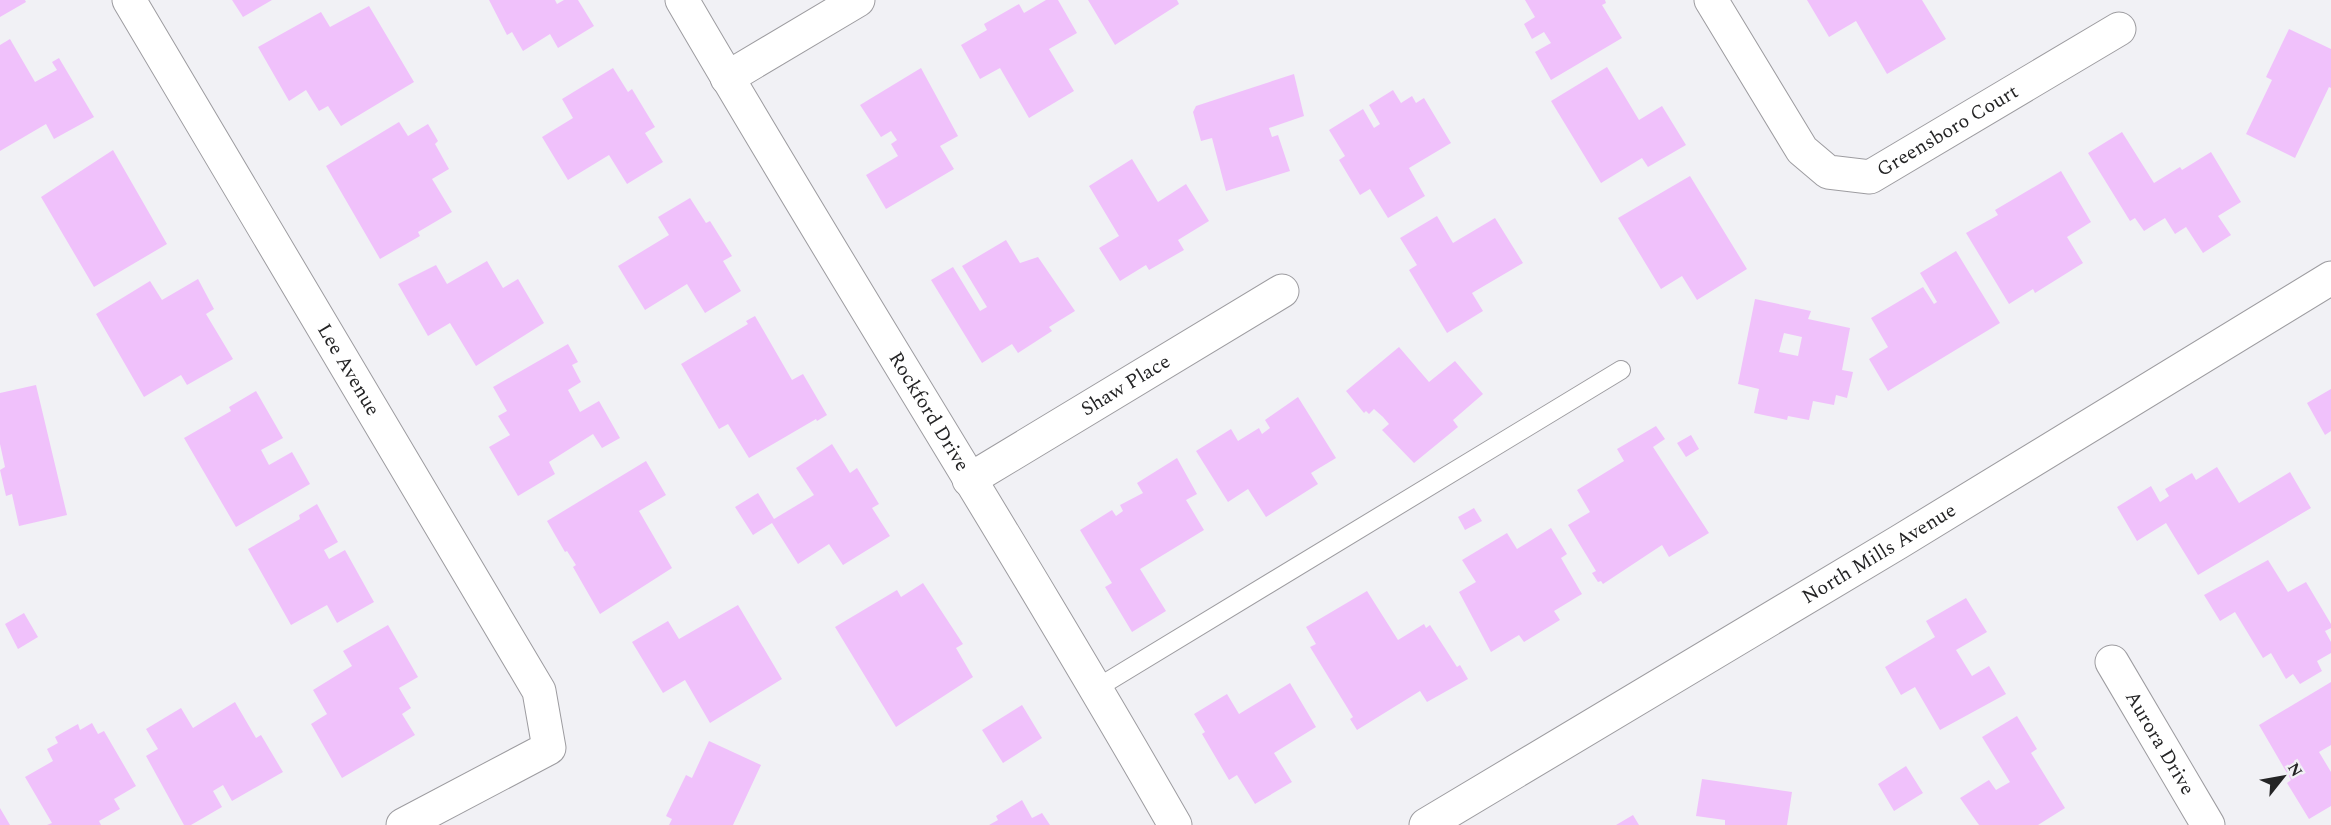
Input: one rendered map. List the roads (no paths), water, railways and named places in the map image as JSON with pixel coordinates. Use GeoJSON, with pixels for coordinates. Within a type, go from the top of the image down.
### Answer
{"type":"FeatureCollection","features":[{"type":"Feature","properties":{"kind":"street","name":"Lee Avenue"},"geometry":{"type":"LineString","coordinates":[[129,0],[539,691],[549,748],[403,825]]}},
{"type":"Feature","properties":{"kind":"street","name":"Rockford Drive"},"geometry":{"type":"LineString","coordinates":[[682,0],[969,480],[1097,688],[1175,825]]}},
{"type":"Feature","properties":{"kind":"street"},"geometry":{"type":"LineString","coordinates":[[727,78],[858,0]]}},
{"type":"Feature","properties":{"kind":"street","name":"Greensboro Court"},"geometry":{"type":"LineString","coordinates":[[1711,0],[1802,150],[1828,172],[1870,177],[2120,29]]}},
{"type":"Feature","properties":{"kind":"street","name":"North Mills Avenue"},"geometry":{"type":"LineString","coordinates":[[1426,825],[1899,542],[2331,278]]}},
{"type":"Feature","properties":{"kind":"street","name":"Shaw Place"},"geometry":{"type":"LineString","coordinates":[[969,480],[1282,291]]}},
{"type":"Feature","properties":{"kind":"street","name":"Aurora Drive"},"geometry":{"type":"LineString","coordinates":[[2112,662],[2208,825]]}},
{"type":"Feature","properties":{"kind":"lane"},"geometry":{"type":"LineString","coordinates":[[1097,688],[1621,370]]}}]}
